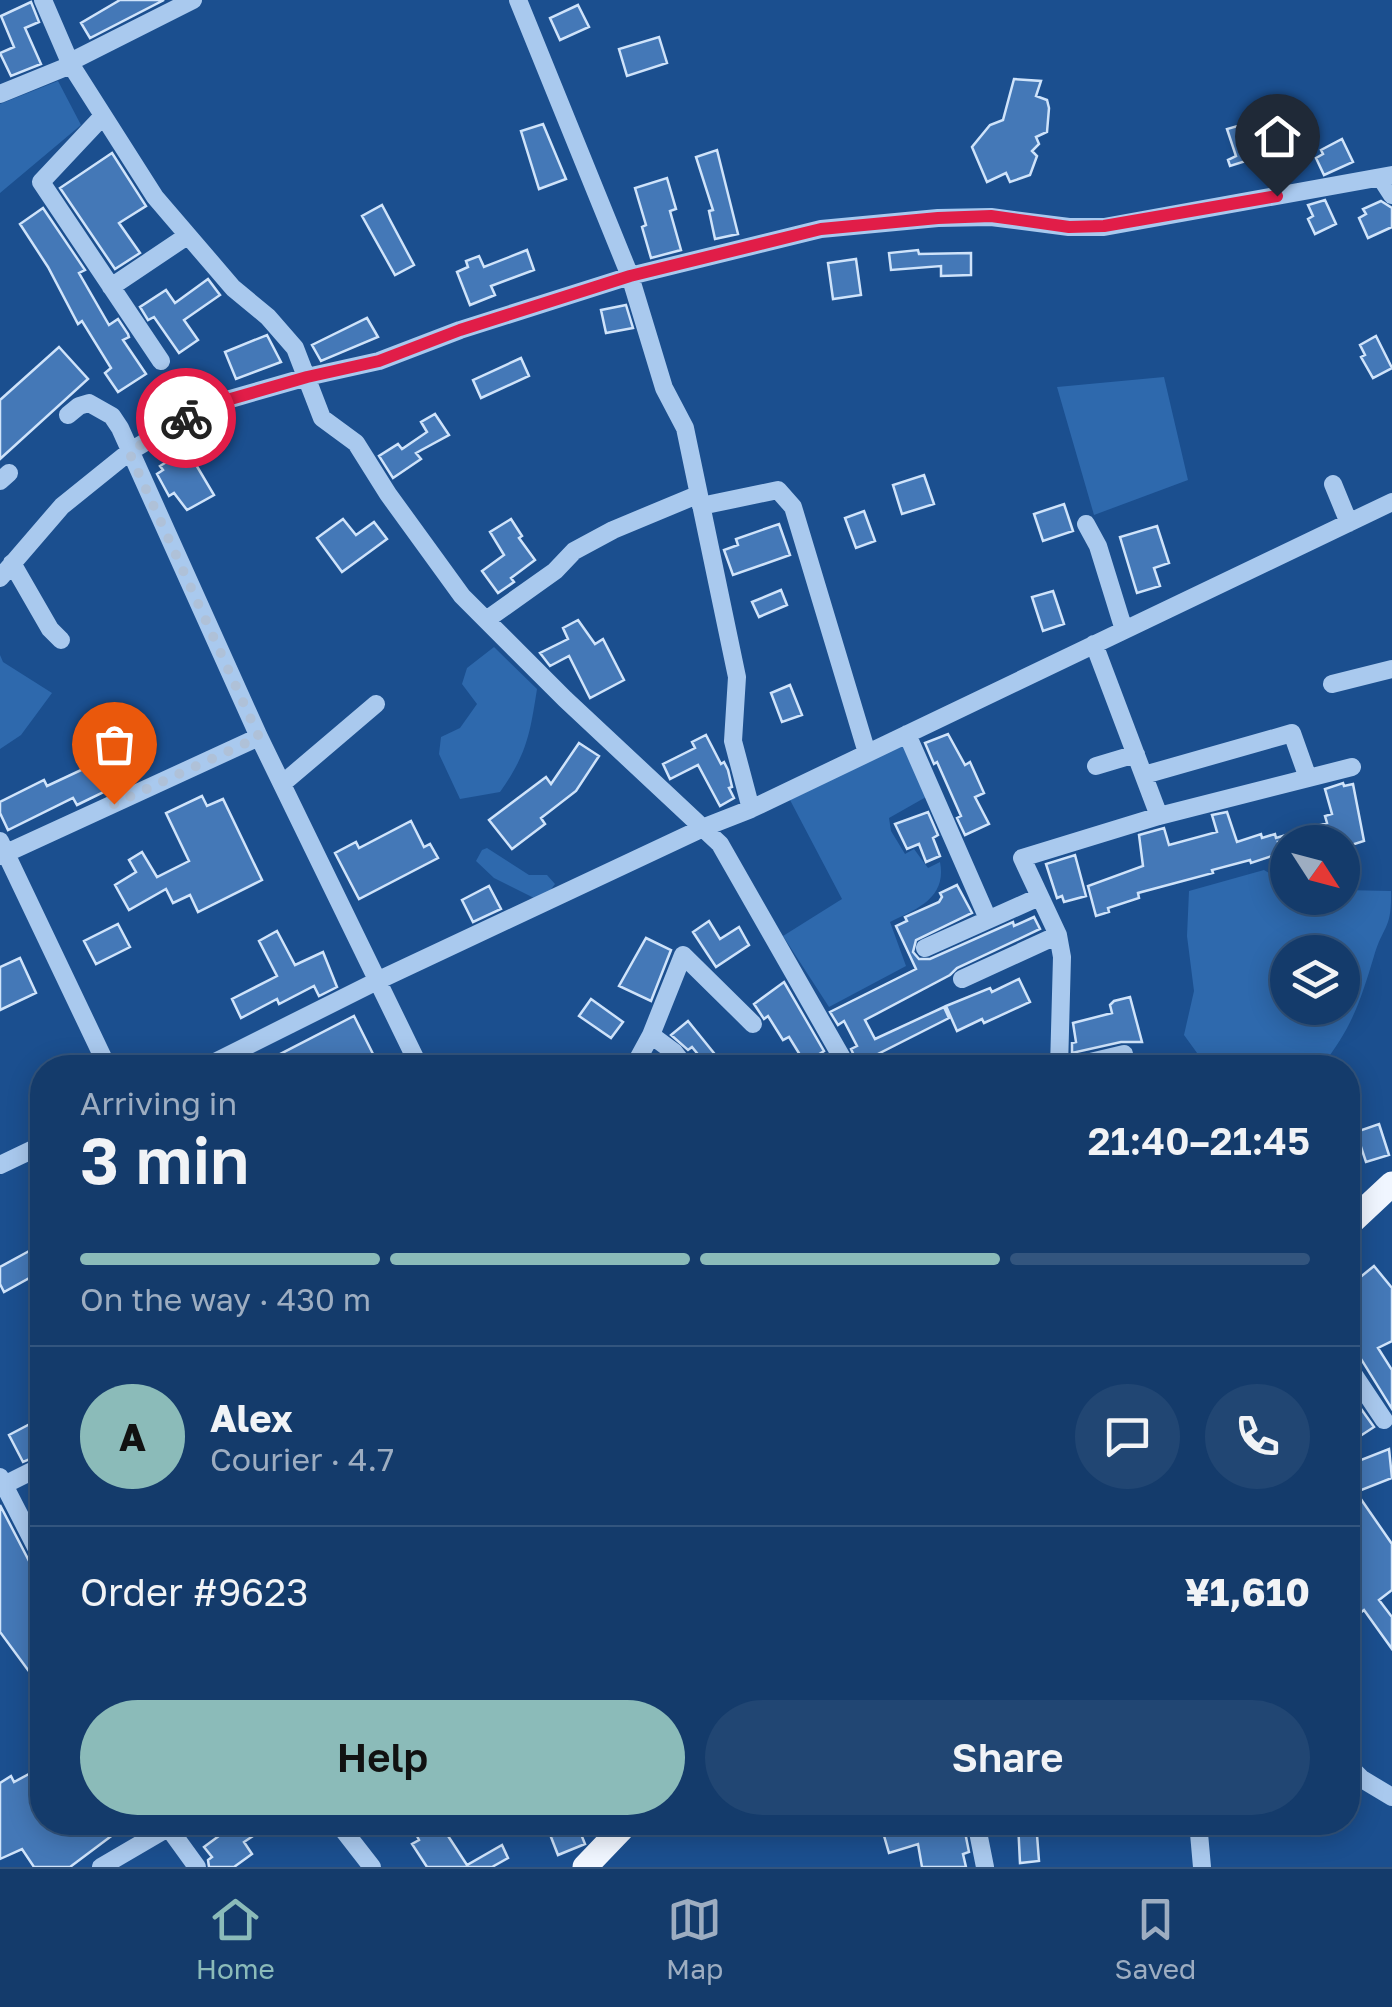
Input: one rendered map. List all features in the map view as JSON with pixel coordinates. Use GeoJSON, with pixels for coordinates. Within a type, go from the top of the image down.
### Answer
{"type":"FeatureCollection","features":[{"type":"Feature","properties":{"kind":"main road"},"geometry":{"type":"LineString","coordinates":[[1360,1214],[1392,1184]]}},
{"type":"Feature","properties":{"kind":"main road"},"geometry":{"type":"LineString","coordinates":[[585,1867],[616,1835]]}},
{"type":"Feature","properties":{"kind":"street"},"geometry":{"type":"LineString","coordinates":[[43,0],[70,63],[154,197],[233,288],[268,317],[294,348],[322,418],[356,443],[398,509],[462,596],[720,844],[840,1055]]}},
{"type":"Feature","properties":{"kind":"street"},"geometry":{"type":"LineString","coordinates":[[0,94],[193,0]]}},
{"type":"Feature","properties":{"kind":"street"},"geometry":{"type":"LineString","coordinates":[[518,0],[630,276],[664,388],[684,428],[737,677],[733,741],[751,809]]}},
{"type":"Feature","properties":{"kind":"street"},"geometry":{"type":"LineString","coordinates":[[103,116],[40,182],[161,361]]}},
{"type":"Feature","properties":{"kind":"street"},"geometry":{"type":"LineString","coordinates":[[61,640],[6,570],[62,506],[129,452],[220,402],[379,361],[460,330],[630,276],[821,229],[991,216],[1069,227],[1104,226],[1386,176],[1392,196]]}},
{"type":"Feature","properties":{"kind":"street"},"geometry":{"type":"LineString","coordinates":[[111,287],[187,236]]}},
{"type":"Feature","properties":{"kind":"street"},"geometry":{"type":"LineString","coordinates":[[68,415],[89,403],[102,409],[120,428],[259,737],[414,1055]]}},
{"type":"Feature","properties":{"kind":"street"},"geometry":{"type":"LineString","coordinates":[[1333,484],[1349,523]]}},
{"type":"Feature","properties":{"kind":"street"},"geometry":{"type":"LineString","coordinates":[[486,620],[555,571],[574,551],[613,530],[699,501],[778,490],[794,506],[867,753]]}},
{"type":"Feature","properties":{"kind":"street"},"geometry":{"type":"LineString","coordinates":[[229,1055],[377,981],[751,809],[1392,502]]}},
{"type":"Feature","properties":{"kind":"street"},"geometry":{"type":"LineString","coordinates":[[1086,524],[1098,546],[1124,630]]}},
{"type":"Feature","properties":{"kind":"street"},"geometry":{"type":"LineString","coordinates":[[1094,644],[1159,816]]}},
{"type":"Feature","properties":{"kind":"street"},"geometry":{"type":"LineString","coordinates":[[1332,684],[1392,669]]}},
{"type":"Feature","properties":{"kind":"street"},"geometry":{"type":"LineString","coordinates":[[282,784],[376,704]]}},
{"type":"Feature","properties":{"kind":"street"},"geometry":{"type":"LineString","coordinates":[[1144,775],[1292,733],[1308,778]]}},
{"type":"Feature","properties":{"kind":"street"},"geometry":{"type":"LineString","coordinates":[[906,734],[988,919]]}},
{"type":"Feature","properties":{"kind":"street"},"geometry":{"type":"LineString","coordinates":[[102,1055],[2,850],[259,737]]}},
{"type":"Feature","properties":{"kind":"street"},"geometry":{"type":"LineString","coordinates":[[1096,766],[1136,754]]}},
{"type":"Feature","properties":{"kind":"street"},"geometry":{"type":"LineString","coordinates":[[1062,1055],[1062,957],[1058,935],[1022,858],[1159,816],[1352,767]]}},
{"type":"Feature","properties":{"kind":"street"},"geometry":{"type":"LineString","coordinates":[[925,948],[1039,897]]}},
{"type":"Feature","properties":{"kind":"street"},"geometry":{"type":"LineString","coordinates":[[962,979],[1058,935]]}},
{"type":"Feature","properties":{"kind":"street"},"geometry":{"type":"LineString","coordinates":[[640,1055],[683,955],[753,1024]]}},
{"type":"Feature","properties":{"kind":"street"},"geometry":{"type":"LineString","coordinates":[[650,1035],[676,1055]]}},
{"type":"Feature","properties":{"kind":"street"},"geometry":{"type":"LineString","coordinates":[[1120,1055],[1124,1054]]}},
{"type":"Feature","properties":{"kind":"street"},"geometry":{"type":"LineString","coordinates":[[0,1165],[30,1151]]}},
{"type":"Feature","properties":{"kind":"street"},"geometry":{"type":"LineString","coordinates":[[1360,1384],[1384,1420]]}},
{"type":"Feature","properties":{"kind":"street"},"geometry":{"type":"LineString","coordinates":[[30,1471],[1,1483],[30,1537]]}},
{"type":"Feature","properties":{"kind":"street"},"geometry":{"type":"LineString","coordinates":[[1360,1777],[1392,1798]]}},
{"type":"Feature","properties":{"kind":"street"},"geometry":{"type":"LineString","coordinates":[[100,1867],[156,1835]]}},
{"type":"Feature","properties":{"kind":"street"},"geometry":{"type":"LineString","coordinates":[[179,1835],[198,1867]]}},
{"type":"Feature","properties":{"kind":"street"},"geometry":{"type":"LineString","coordinates":[[347,1835],[372,1867]]}},
{"type":"Feature","properties":{"kind":"street"},"geometry":{"type":"LineString","coordinates":[[979,1835],[985,1867]]}},
{"type":"Feature","properties":{"kind":"street"},"geometry":{"type":"LineString","coordinates":[[1199,1835],[1202,1867]]}},
{"type":"Feature","properties":{"kind":"shaded area"},"geometry":{"type":"Polygon","coordinates":[[[58,81],[81,125],[0,193],[0,104],[58,81]]]}},
{"type":"Feature","properties":{"kind":"shaded area"},"geometry":{"type":"Polygon","coordinates":[[[1164,377],[1188,480],[1094,515],[1057,387],[1164,377]]]}},
{"type":"Feature","properties":{"kind":"shaded area"},"geometry":{"type":"Polygon","coordinates":[[[494,647],[537,689],[529,731],[522,755],[500,792],[460,799],[439,754],[441,737],[460,728],[477,704],[462,684],[467,668],[494,647]]]}},
{"type":"Feature","properties":{"kind":"shaded area"},"geometry":{"type":"Polygon","coordinates":[[[0,655],[3,662],[52,693],[21,735],[0,749],[0,655]]]}},
{"type":"Feature","properties":{"kind":"shaded area"},"geometry":{"type":"Polygon","coordinates":[[[904,742],[926,797],[889,818],[891,831],[905,854],[914,849],[928,868],[940,862],[939,885],[928,901],[890,922],[906,966],[829,1007],[783,936],[842,899],[790,800],[904,742]]]}},
{"type":"Feature","properties":{"kind":"shaded area"},"geometry":{"type":"Polygon","coordinates":[[[487,848],[529,875],[547,875],[555,884],[549,892],[534,898],[494,878],[476,861],[487,848]]]}},
{"type":"Feature","properties":{"kind":"shaded area"},"geometry":{"type":"Polygon","coordinates":[[[1264,870],[1270,874],[1270,915],[1360,915],[1360,890],[1391,891],[1388,921],[1360,999],[1360,935],[1270,935],[1270,1025],[1348,1025],[1329,1055],[1199,1055],[1184,1035],[1194,991],[1187,936],[1189,891],[1264,870]]]}},
{"type":"Feature","properties":{"kind":"building"},"geometry":{"type":"Polygon","coordinates":[[[120,0],[164,0],[90,38],[81,23],[120,0]]]}},
{"type":"Feature","properties":{"kind":"building"},"geometry":{"type":"Polygon","coordinates":[[[31,2],[39,22],[25,28],[41,64],[11,76],[0,53],[14,47],[1,16],[31,2]]]}},
{"type":"Feature","properties":{"kind":"building"},"geometry":{"type":"Polygon","coordinates":[[[578,5],[589,27],[560,40],[550,18],[578,5]]]}},
{"type":"Feature","properties":{"kind":"building"},"geometry":{"type":"Polygon","coordinates":[[[659,37],[667,63],[627,76],[619,49],[659,37]]]}},
{"type":"Feature","properties":{"kind":"building"},"geometry":{"type":"Polygon","coordinates":[[[1014,79],[1041,81],[1036,96],[1047,100],[1047,132],[1036,137],[1039,144],[1032,151],[1037,156],[1030,175],[1010,182],[1006,173],[987,182],[972,147],[990,125],[1003,120],[1014,79]]]}},
{"type":"Feature","properties":{"kind":"building"},"geometry":{"type":"Polygon","coordinates":[[[1248,123],[1255,144],[1277,132],[1289,153],[1276,161],[1271,153],[1230,166],[1228,160],[1236,156],[1227,129],[1248,123]]]}},
{"type":"Feature","properties":{"kind":"building"},"geometry":{"type":"Polygon","coordinates":[[[543,124],[566,179],[539,189],[521,131],[543,124]]]}},
{"type":"Feature","properties":{"kind":"building"},"geometry":{"type":"Polygon","coordinates":[[[1342,139],[1353,162],[1324,175],[1316,158],[1323,154],[1321,150],[1342,139]]]}},
{"type":"Feature","properties":{"kind":"building"},"geometry":{"type":"Polygon","coordinates":[[[717,150],[738,234],[715,239],[709,211],[713,210],[696,157],[717,150]]]}},
{"type":"Feature","properties":{"kind":"building"},"geometry":{"type":"Polygon","coordinates":[[[112,153],[146,206],[119,223],[140,253],[115,269],[60,188],[112,153]]]}},
{"type":"Feature","properties":{"kind":"building"},"geometry":{"type":"Polygon","coordinates":[[[667,178],[676,209],[670,211],[681,250],[651,258],[635,188],[667,178]]]}},
{"type":"Feature","properties":{"kind":"building"},"geometry":{"type":"Polygon","coordinates":[[[1325,200],[1336,224],[1315,234],[1308,219],[1313,216],[1308,205],[1325,200]]]}},
{"type":"Feature","properties":{"kind":"building"},"geometry":{"type":"Polygon","coordinates":[[[1381,201],[1392,208],[1392,227],[1368,238],[1359,218],[1366,214],[1363,209],[1381,201]]]}},
{"type":"Feature","properties":{"kind":"building"},"geometry":{"type":"Polygon","coordinates":[[[382,205],[414,265],[395,275],[362,216],[382,205]]]}},
{"type":"Feature","properties":{"kind":"building"},"geometry":{"type":"Polygon","coordinates":[[[43,208],[85,270],[79,273],[109,325],[118,319],[128,334],[123,340],[146,374],[118,392],[105,373],[111,368],[82,321],[78,324],[20,224],[43,208]]]}},
{"type":"Feature","properties":{"kind":"building"},"geometry":{"type":"Polygon","coordinates":[[[527,250],[534,270],[491,286],[495,295],[470,305],[457,272],[468,267],[466,261],[479,256],[484,267],[527,250]]]}},
{"type":"Feature","properties":{"kind":"building"},"geometry":{"type":"Polygon","coordinates":[[[918,250],[919,254],[971,253],[971,275],[941,276],[941,266],[891,270],[889,253],[918,250]]]}},
{"type":"Feature","properties":{"kind":"building"},"geometry":{"type":"Polygon","coordinates":[[[856,259],[861,295],[833,299],[828,263],[856,259]]]}},
{"type":"Feature","properties":{"kind":"building"},"geometry":{"type":"Polygon","coordinates":[[[208,279],[220,295],[184,320],[198,340],[179,353],[154,317],[148,320],[140,307],[166,290],[175,303],[208,279]]]}},
{"type":"Feature","properties":{"kind":"building"},"geometry":{"type":"Polygon","coordinates":[[[626,305],[633,328],[606,333],[601,310],[626,305]]]}},
{"type":"Feature","properties":{"kind":"building"},"geometry":{"type":"Polygon","coordinates":[[[367,318],[378,337],[321,361],[312,345],[367,318]]]}},
{"type":"Feature","properties":{"kind":"building"},"geometry":{"type":"Polygon","coordinates":[[[267,335],[281,362],[236,379],[225,352],[267,335]]]}},
{"type":"Feature","properties":{"kind":"building"},"geometry":{"type":"Polygon","coordinates":[[[1376,336],[1392,368],[1373,378],[1361,357],[1365,355],[1360,345],[1376,336]]]}},
{"type":"Feature","properties":{"kind":"building"},"geometry":{"type":"Polygon","coordinates":[[[59,347],[88,379],[0,459],[0,400],[59,347]]]}},
{"type":"Feature","properties":{"kind":"building"},"geometry":{"type":"Polygon","coordinates":[[[521,358],[529,376],[481,398],[473,380],[521,358]]]}},
{"type":"Feature","properties":{"kind":"building"},"geometry":{"type":"Polygon","coordinates":[[[435,414],[449,435],[416,453],[421,459],[393,478],[379,456],[398,444],[402,449],[427,432],[421,422],[435,414]]]}},
{"type":"Feature","properties":{"kind":"building"},"geometry":{"type":"Polygon","coordinates":[[[179,436],[214,495],[187,510],[174,493],[169,496],[157,474],[163,470],[160,466],[176,456],[168,443],[179,436]]]}},
{"type":"Feature","properties":{"kind":"building"},"geometry":{"type":"Polygon","coordinates":[[[924,475],[934,504],[902,514],[893,485],[924,475]]]}},
{"type":"Feature","properties":{"kind":"building"},"geometry":{"type":"Polygon","coordinates":[[[1064,504],[1073,531],[1043,541],[1034,514],[1064,504]]]}},
{"type":"Feature","properties":{"kind":"building"},"geometry":{"type":"Polygon","coordinates":[[[864,511],[875,541],[856,548],[845,518],[864,511]]]}},
{"type":"Feature","properties":{"kind":"building"},"geometry":{"type":"Polygon","coordinates":[[[343,519],[356,535],[374,522],[387,539],[342,572],[317,538],[343,519]]]}},
{"type":"Feature","properties":{"kind":"building"},"geometry":{"type":"Polygon","coordinates":[[[511,519],[535,560],[498,593],[482,571],[504,555],[490,532],[511,519]]]}},
{"type":"Feature","properties":{"kind":"building"},"geometry":{"type":"Polygon","coordinates":[[[779,524],[790,555],[733,575],[724,550],[738,545],[736,539],[779,524]]]}},
{"type":"Feature","properties":{"kind":"building"},"geometry":{"type":"Polygon","coordinates":[[[1157,526],[1169,563],[1154,568],[1160,586],[1137,593],[1120,537],[1157,526]]]}},
{"type":"Feature","properties":{"kind":"building"},"geometry":{"type":"Polygon","coordinates":[[[781,590],[787,605],[759,617],[752,602],[781,590]]]}},
{"type":"Feature","properties":{"kind":"building"},"geometry":{"type":"Polygon","coordinates":[[[1053,591],[1064,624],[1043,631],[1032,597],[1053,591]]]}},
{"type":"Feature","properties":{"kind":"building"},"geometry":{"type":"Polygon","coordinates":[[[578,620],[595,644],[603,639],[624,680],[590,698],[569,656],[550,666],[540,653],[568,639],[563,628],[578,620]]]}},
{"type":"Feature","properties":{"kind":"building"},"geometry":{"type":"Polygon","coordinates":[[[790,685],[802,715],[782,722],[771,693],[790,685]]]}},
{"type":"Feature","properties":{"kind":"building"},"geometry":{"type":"Polygon","coordinates":[[[948,734],[965,765],[970,762],[984,793],[975,797],[989,824],[965,835],[957,818],[961,816],[925,743],[948,734]]]}},
{"type":"Feature","properties":{"kind":"building"},"geometry":{"type":"Polygon","coordinates":[[[706,735],[728,770],[732,787],[729,788],[734,798],[720,806],[698,765],[670,779],[663,764],[695,748],[692,742],[706,735]]]}},
{"type":"Feature","properties":{"kind":"building"},"geometry":{"type":"Polygon","coordinates":[[[579,743],[599,756],[576,791],[541,818],[545,824],[512,849],[489,820],[546,777],[551,784],[579,743]]]}},
{"type":"Feature","properties":{"kind":"building"},"geometry":{"type":"Polygon","coordinates":[[[96,763],[108,790],[77,805],[73,798],[8,830],[0,813],[0,802],[44,780],[47,786],[96,763]]]}},
{"type":"Feature","properties":{"kind":"building"},"geometry":{"type":"Polygon","coordinates":[[[1353,784],[1364,841],[1360,842],[1360,825],[1320,825],[1327,823],[1325,816],[1332,814],[1325,789],[1353,784]]]}},
{"type":"Feature","properties":{"kind":"building"},"geometry":{"type":"Polygon","coordinates":[[[202,796],[207,806],[223,799],[262,880],[198,912],[190,895],[173,903],[166,889],[129,910],[115,885],[136,872],[129,860],[142,852],[157,877],[189,861],[166,813],[202,796]]]}},
{"type":"Feature","properties":{"kind":"building"},"geometry":{"type":"Polygon","coordinates":[[[928,812],[938,835],[933,838],[940,856],[926,862],[919,844],[907,849],[895,824],[928,812]]]}},
{"type":"Feature","properties":{"kind":"building"},"geometry":{"type":"Polygon","coordinates":[[[1227,812],[1237,842],[1261,834],[1262,838],[1270,836],[1270,857],[1138,893],[1139,898],[1096,916],[1088,886],[1143,866],[1139,835],[1164,828],[1169,845],[1217,832],[1212,815],[1227,812]]]}},
{"type":"Feature","properties":{"kind":"building"},"geometry":{"type":"Polygon","coordinates":[[[411,821],[424,847],[430,844],[438,858],[359,899],[335,853],[356,842],[359,848],[411,821]]]}},
{"type":"Feature","properties":{"kind":"building"},"geometry":{"type":"Polygon","coordinates":[[[1075,855],[1086,896],[1064,902],[1062,896],[1057,898],[1046,864],[1075,855]]]}},
{"type":"Feature","properties":{"kind":"building"},"geometry":{"type":"Polygon","coordinates":[[[957,885],[972,913],[916,940],[913,952],[919,959],[930,959],[1013,922],[1014,926],[1034,917],[1040,929],[957,968],[865,1020],[875,1039],[944,1007],[949,1018],[876,1055],[854,1055],[851,1049],[857,1046],[844,1021],[838,1025],[830,1012],[916,969],[896,926],[907,921],[905,917],[939,902],[940,893],[957,885]]]}},
{"type":"Feature","properties":{"kind":"building"},"geometry":{"type":"Polygon","coordinates":[[[489,886],[501,909],[473,922],[462,900],[489,886]]]}},
{"type":"Feature","properties":{"kind":"building"},"geometry":{"type":"Polygon","coordinates":[[[709,921],[720,939],[739,927],[749,945],[716,967],[693,932],[709,921]]]}},
{"type":"Feature","properties":{"kind":"building"},"geometry":{"type":"Polygon","coordinates":[[[118,924],[130,947],[96,964],[84,941],[118,924]]]}},
{"type":"Feature","properties":{"kind":"building"},"geometry":{"type":"Polygon","coordinates":[[[277,931],[295,965],[323,952],[337,987],[319,996],[314,986],[241,1018],[232,999],[277,976],[259,941],[277,931]]]}},
{"type":"Feature","properties":{"kind":"building"},"geometry":{"type":"Polygon","coordinates":[[[646,938],[671,950],[651,1001],[619,986],[646,938]]]}},
{"type":"Feature","properties":{"kind":"building"},"geometry":{"type":"Polygon","coordinates":[[[20,958],[36,993],[0,1010],[0,967],[20,958]]]}},
{"type":"Feature","properties":{"kind":"building"},"geometry":{"type":"Polygon","coordinates":[[[1019,979],[1030,1002],[957,1031],[946,1006],[1019,979]]]}},
{"type":"Feature","properties":{"kind":"building"},"geometry":{"type":"Polygon","coordinates":[[[784,982],[824,1051],[800,1055],[789,1037],[783,1040],[768,1016],[764,1019],[754,1004],[784,982]]]}},
{"type":"Feature","properties":{"kind":"building"},"geometry":{"type":"Polygon","coordinates":[[[1130,997],[1142,1042],[1121,1042],[1072,1053],[1072,1043],[1076,1042],[1073,1023],[1112,1013],[1110,1005],[1114,1001],[1130,997]]]}},
{"type":"Feature","properties":{"kind":"building"},"geometry":{"type":"Polygon","coordinates":[[[591,999],[623,1022],[611,1038],[579,1016],[591,999]]]}},
{"type":"Feature","properties":{"kind":"building"},"geometry":{"type":"Polygon","coordinates":[[[354,1016],[374,1055],[278,1055],[354,1016]]]}},
{"type":"Feature","properties":{"kind":"building"},"geometry":{"type":"Polygon","coordinates":[[[688,1021],[715,1055],[698,1055],[671,1035],[688,1021]]]}},
{"type":"Feature","properties":{"kind":"building"},"geometry":{"type":"Polygon","coordinates":[[[1379,1124],[1389,1155],[1366,1162],[1360,1131],[1379,1124]]]}},
{"type":"Feature","properties":{"kind":"building"},"geometry":{"type":"Polygon","coordinates":[[[30,1251],[30,1278],[4,1292],[0,1267],[30,1251]]]}},
{"type":"Feature","properties":{"kind":"building"},"geometry":{"type":"Polygon","coordinates":[[[1374,1266],[1392,1288],[1392,1341],[1378,1348],[1392,1370],[1392,1409],[1360,1357],[1360,1277],[1374,1266]]]}},
{"type":"Feature","properties":{"kind":"building"},"geometry":{"type":"Polygon","coordinates":[[[1360,1407],[1374,1427],[1360,1436],[1360,1407]]]}},
{"type":"Feature","properties":{"kind":"building"},"geometry":{"type":"Polygon","coordinates":[[[30,1424],[30,1459],[23,1462],[9,1435],[30,1424]]]}},
{"type":"Feature","properties":{"kind":"building"},"geometry":{"type":"Polygon","coordinates":[[[1389,1449],[1392,1478],[1360,1490],[1360,1460],[1389,1449]]]}},
{"type":"Feature","properties":{"kind":"building"},"geometry":{"type":"Polygon","coordinates":[[[1360,1498],[1392,1544],[1392,1590],[1379,1600],[1392,1617],[1392,1649],[1364,1610],[1360,1613],[1360,1498]]]}},
{"type":"Feature","properties":{"kind":"building"},"geometry":{"type":"Polygon","coordinates":[[[0,1505],[30,1563],[28,1670],[0,1632],[0,1505]]]}},
{"type":"Feature","properties":{"kind":"building"},"geometry":{"type":"Polygon","coordinates":[[[30,1773],[30,1835],[113,1835],[70,1867],[34,1867],[22,1849],[0,1859],[0,1783],[11,1776],[14,1782],[30,1773]]]}},
{"type":"Feature","properties":{"kind":"building"},"geometry":{"type":"Polygon","coordinates":[[[220,1835],[253,1836],[244,1842],[252,1854],[234,1867],[209,1867],[212,1857],[204,1847],[220,1835]]]}},
{"type":"Feature","properties":{"kind":"building"},"geometry":{"type":"Polygon","coordinates":[[[416,1835],[447,1835],[467,1865],[502,1845],[508,1858],[492,1867],[427,1867],[412,1844],[419,1840],[416,1835]]]}},
{"type":"Feature","properties":{"kind":"building"},"geometry":{"type":"Polygon","coordinates":[[[581,1835],[585,1844],[558,1855],[551,1837],[581,1835]]]}},
{"type":"Feature","properties":{"kind":"building"},"geometry":{"type":"Polygon","coordinates":[[[884,1835],[966,1835],[969,1852],[963,1854],[966,1867],[922,1867],[918,1844],[889,1853],[884,1835]]]}},
{"type":"Feature","properties":{"kind":"building"},"geometry":{"type":"Polygon","coordinates":[[[1019,1835],[1037,1835],[1039,1861],[1020,1863],[1019,1835]]]}},
{"type":"Feature","properties":{"kind":"way so far"},"geometry":{"type":"LineString","coordinates":[[114,804],[259,737],[129,452],[186,418]]}},
{"type":"Feature","properties":{"kind":"route"},"geometry":{"type":"LineString","coordinates":[[186,418],[220,402],[379,361],[460,330],[630,276],[821,229],[991,216],[1069,227],[1104,226],[1277,196]]}}]}
